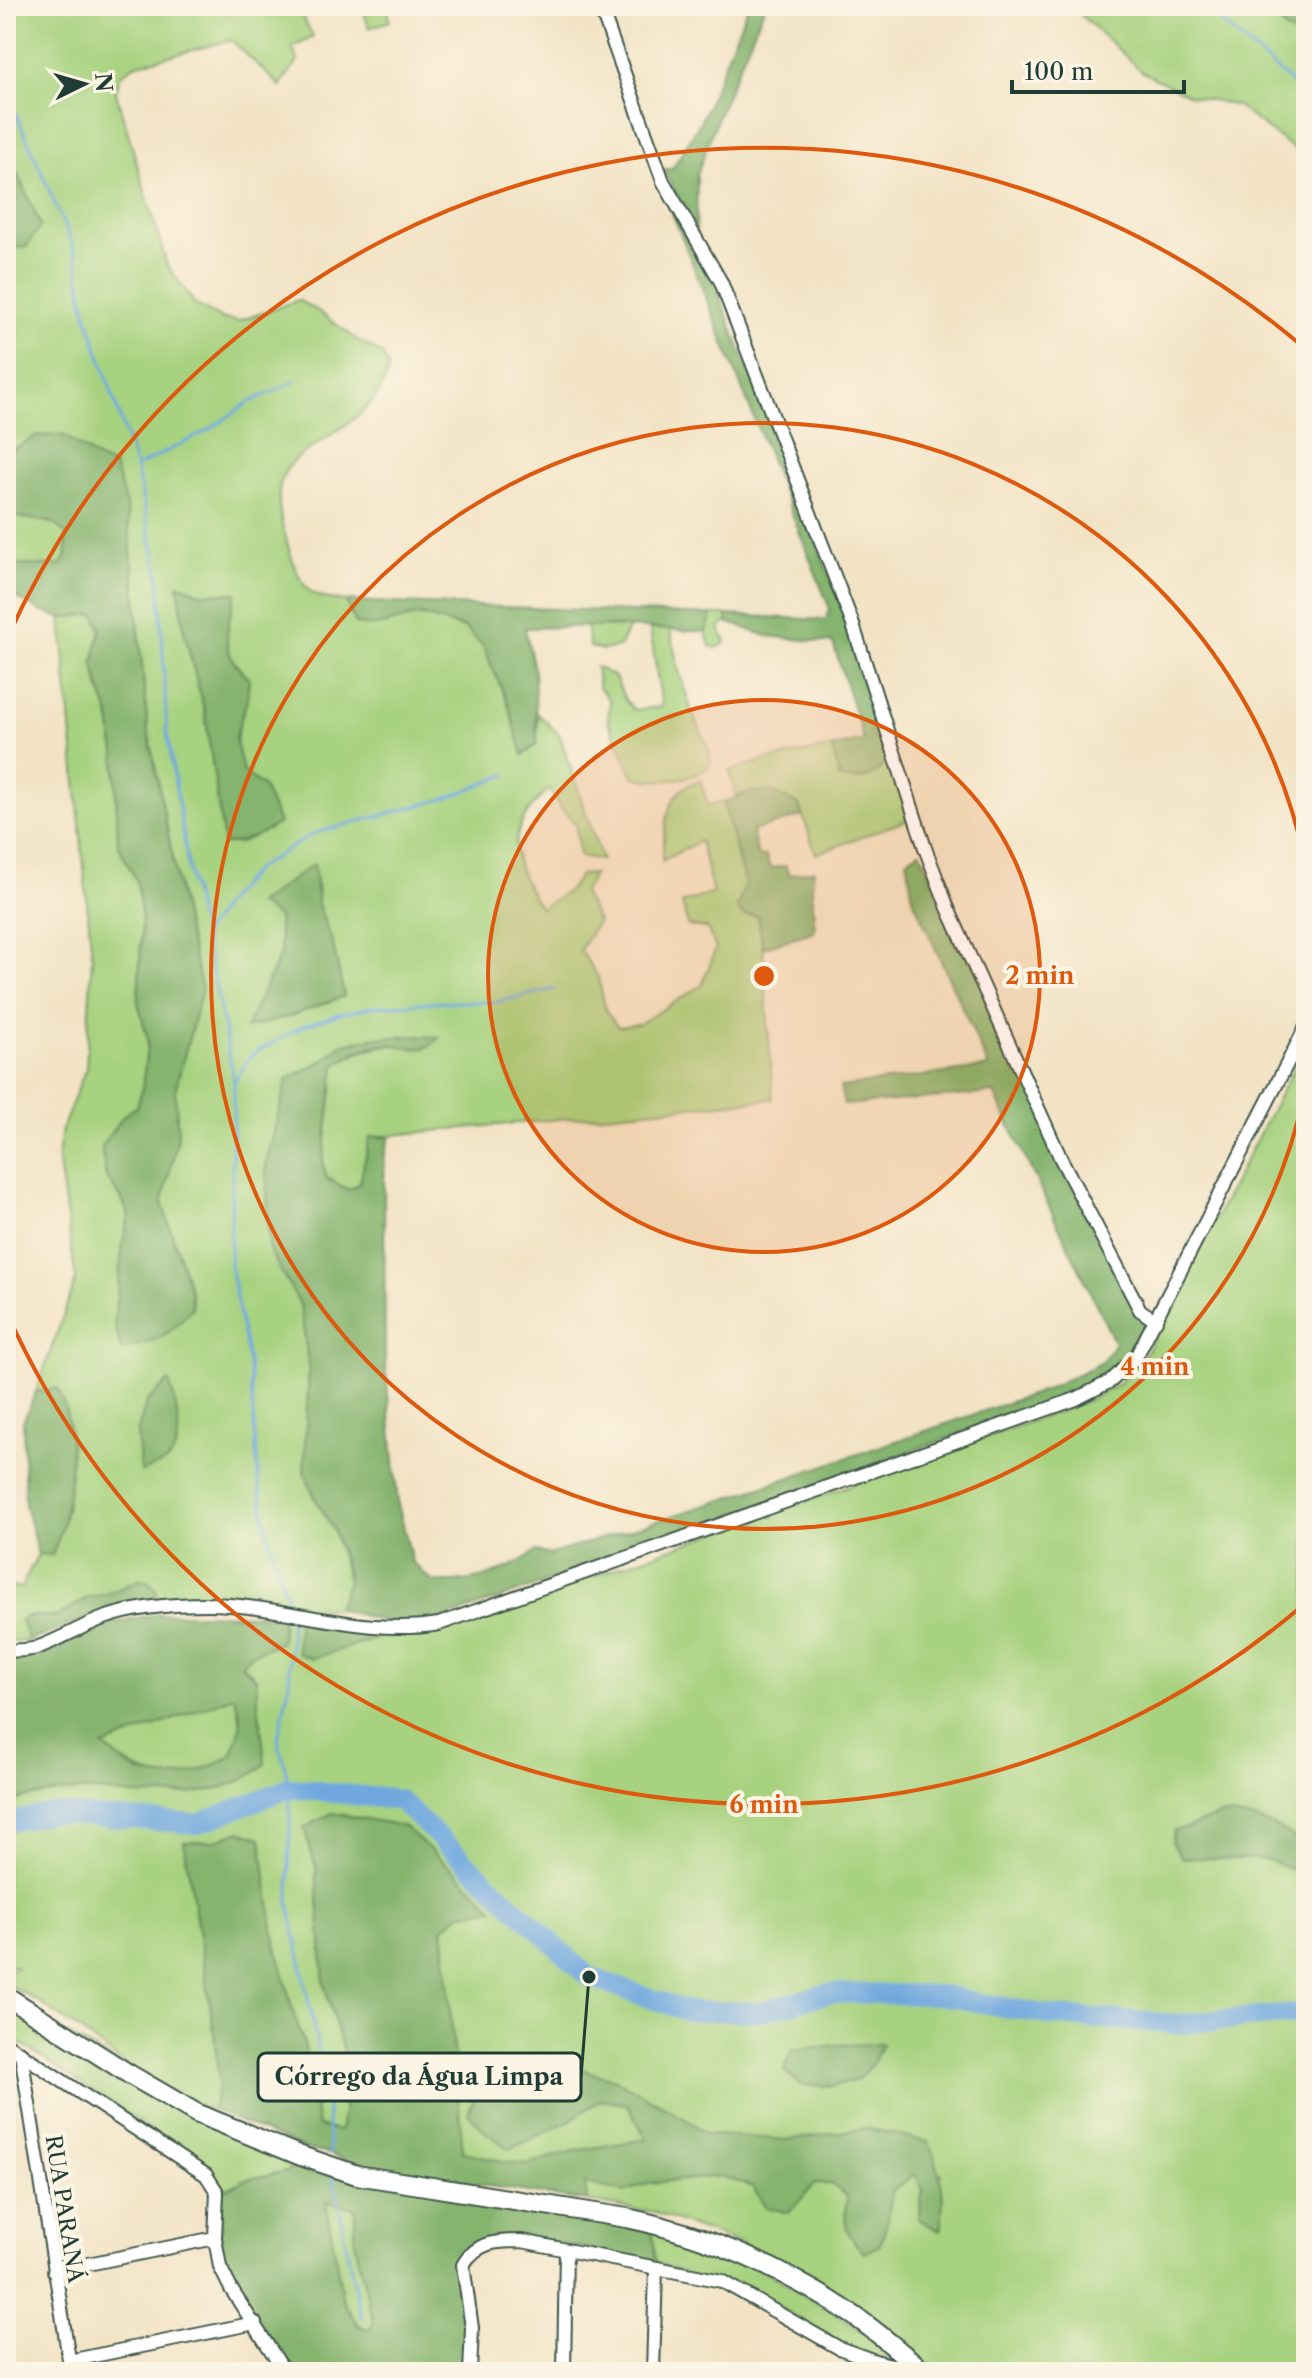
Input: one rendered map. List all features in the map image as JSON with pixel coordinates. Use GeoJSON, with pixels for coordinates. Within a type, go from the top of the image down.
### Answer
{"type":"FeatureCollection","features":[{"type":"Feature","properties":{"kind":"main road"},"geometry":{"type":"LineString","coordinates":[[6,1996],[196,2113],[357,2175],[639,2221],[676,2229],[730,2248],[763,2263],[855,2316],[924,2372]]}},
{"type":"Feature","properties":{"kind":"street"},"geometry":{"type":"LineString","coordinates":[[600,6],[663,181],[721,282],[852,622],[925,848],[948,908],[1061,1159],[1140,1310],[1156,1321]]}},
{"type":"Feature","properties":{"kind":"street"},"geometry":{"type":"LineString","coordinates":[[6,1651],[35,1648],[106,1617],[154,1608],[195,1605],[290,1612],[390,1629],[439,1624],[1076,1399],[1111,1381],[1136,1357],[1306,1027]]}},
{"type":"Feature","properties":{"kind":"street"},"geometry":{"type":"LineString","coordinates":[[6,2044],[206,2175],[217,2192],[215,2238],[220,2267],[285,2372]]}},
{"type":"Feature","properties":{"kind":"street","name":"RUA PARANÁ"},"geometry":{"type":"LineString","coordinates":[[21,2053],[70,2367]]}},
{"type":"Feature","properties":{"kind":"street"},"geometry":{"type":"LineString","coordinates":[[54,2271],[215,2238]]}},
{"type":"Feature","properties":{"kind":"street"},"geometry":{"type":"LineString","coordinates":[[470,2372],[472,2328],[463,2265],[476,2248],[495,2241],[522,2241],[722,2281],[839,2348],[875,2361],[924,2372]]}},
{"type":"Feature","properties":{"kind":"street"},"geometry":{"type":"LineString","coordinates":[[564,2372],[566,2251]]}},
{"type":"Feature","properties":{"kind":"street"},"geometry":{"type":"LineString","coordinates":[[653,2372],[656,2268]]}},
{"type":"Feature","properties":{"kind":"street"},"geometry":{"type":"LineString","coordinates":[[70,2367],[255,2323]]}},
{"type":"Feature","properties":{"kind":"green space"},"geometry":{"type":"Polygon","coordinates":[[[6,6],[333,6],[302,16],[313,37],[292,48],[298,61],[280,86],[231,40],[134,65],[120,76],[116,93],[167,265],[195,304],[222,319],[239,321],[298,300],[382,354],[389,368],[369,405],[297,459],[283,476],[279,507],[297,572],[305,587],[317,596],[346,601],[351,615],[402,618],[420,615],[465,628],[483,646],[508,703],[523,754],[537,744],[538,714],[559,734],[602,860],[579,856],[576,825],[549,789],[524,818],[518,832],[517,861],[530,892],[541,908],[569,890],[580,875],[594,874],[583,893],[598,921],[580,950],[598,977],[606,1011],[618,1027],[639,1024],[702,985],[716,948],[707,928],[688,926],[682,903],[713,893],[700,841],[662,861],[672,802],[679,793],[700,780],[708,805],[723,802],[745,884],[743,915],[758,915],[773,1099],[370,1137],[360,1183],[349,1190],[326,1178],[323,1162],[335,1065],[372,1048],[413,1044],[343,1044],[324,1060],[288,1080],[287,1279],[300,1304],[309,1369],[304,1472],[333,1529],[348,1581],[337,1609],[300,1608],[208,1596],[154,1600],[156,1591],[141,1579],[107,1594],[87,1598],[56,1617],[29,1616],[22,1619],[29,1641],[6,1642],[6,1586],[21,1588],[38,1554],[52,1554],[64,1505],[70,1458],[65,1410],[57,1388],[36,1392],[76,1280],[58,1157],[62,1129],[86,1068],[92,956],[61,618],[96,614],[101,630],[93,662],[109,712],[115,753],[118,845],[137,882],[142,919],[138,1002],[148,1040],[142,1090],[137,1106],[124,1115],[106,1176],[122,1199],[129,1216],[119,1286],[192,1308],[191,1292],[162,1203],[178,1137],[175,1090],[202,989],[186,927],[148,730],[133,564],[17,446],[6,455],[6,249],[26,247],[40,226],[6,148],[6,6]],[[178,585],[185,635],[205,713],[224,844],[243,842],[263,787],[243,771],[236,749],[249,678],[228,649],[227,629],[235,593],[200,593],[178,585]],[[317,884],[258,904],[278,917],[281,952],[247,1027],[288,1017],[344,996],[332,941],[318,905],[317,884]]]}},
{"type":"Feature","properties":{"kind":"green space"},"geometry":{"type":"Polygon","coordinates":[[[362,6],[387,6],[390,21],[369,28],[362,6]]]}},
{"type":"Feature","properties":{"kind":"green space"},"geometry":{"type":"Polygon","coordinates":[[[748,6],[765,6],[723,103],[697,174],[696,231],[663,169],[672,169],[701,121],[748,6]]]}},
{"type":"Feature","properties":{"kind":"green space"},"geometry":{"type":"Polygon","coordinates":[[[1071,6],[1265,6],[1286,30],[1306,39],[1306,158],[1237,106],[1189,95],[1144,73],[1071,6]]]}},
{"type":"Feature","properties":{"kind":"green space"},"geometry":{"type":"Polygon","coordinates":[[[1265,6],[1306,6],[1306,39],[1286,30],[1265,6]]]}},
{"type":"Feature","properties":{"kind":"green space"},"geometry":{"type":"Polygon","coordinates":[[[6,148],[41,226],[26,247],[6,249],[6,148]]]}},
{"type":"Feature","properties":{"kind":"green space"},"geometry":{"type":"Polygon","coordinates":[[[669,205],[715,285],[848,623],[891,756],[869,777],[839,778],[833,747],[864,740],[833,643],[767,636],[727,622],[727,615],[826,620],[830,609],[669,205]]]}},
{"type":"Feature","properties":{"kind":"green space"},"geometry":{"type":"Polygon","coordinates":[[[61,435],[114,465],[127,508],[148,730],[186,927],[202,989],[175,1090],[178,1137],[162,1203],[191,1293],[192,1308],[161,1337],[121,1349],[114,1322],[129,1216],[122,1199],[106,1176],[101,1146],[124,1115],[137,1106],[148,1040],[138,1002],[142,919],[137,882],[118,845],[115,753],[109,712],[93,662],[101,630],[95,614],[61,618],[6,592],[6,565],[61,565],[67,554],[66,534],[54,523],[6,515],[6,455],[36,436],[61,435]]]}},
{"type":"Feature","properties":{"kind":"green space"},"geometry":{"type":"Polygon","coordinates":[[[6,515],[54,523],[66,534],[67,554],[61,565],[6,565],[6,515]]]}},
{"type":"Feature","properties":{"kind":"green space"},"geometry":{"type":"Polygon","coordinates":[[[178,584],[200,593],[236,593],[228,629],[228,649],[249,678],[247,700],[235,738],[243,771],[263,787],[279,823],[239,842],[224,844],[205,713],[185,635],[178,584]]]}},
{"type":"Feature","properties":{"kind":"green space"},"geometry":{"type":"Polygon","coordinates":[[[346,601],[712,615],[706,632],[611,626],[525,628],[534,669],[537,744],[523,755],[508,703],[483,646],[465,628],[420,615],[378,626],[356,624],[346,601]]]}},
{"type":"Feature","properties":{"kind":"green space"},"geometry":{"type":"Polygon","coordinates":[[[712,615],[727,615],[727,622],[719,628],[726,642],[717,648],[710,646],[706,632],[712,615]]]}},
{"type":"Feature","properties":{"kind":"green space"},"geometry":{"type":"Polygon","coordinates":[[[586,626],[629,627],[619,647],[602,650],[590,647],[586,626]]]}},
{"type":"Feature","properties":{"kind":"green space"},"geometry":{"type":"Polygon","coordinates":[[[650,628],[670,629],[691,710],[709,749],[711,764],[685,777],[663,780],[633,777],[608,721],[610,701],[599,687],[596,667],[615,677],[625,700],[634,710],[662,707],[650,628]]]}},
{"type":"Feature","properties":{"kind":"green space"},"geometry":{"type":"Polygon","coordinates":[[[833,747],[839,778],[883,766],[891,756],[910,819],[816,854],[799,805],[752,792],[736,796],[729,771],[833,747]]]}},
{"type":"Feature","properties":{"kind":"green space"},"geometry":{"type":"Polygon","coordinates":[[[771,791],[799,805],[802,816],[752,831],[758,857],[766,856],[770,868],[786,866],[789,875],[814,870],[815,931],[763,948],[758,916],[743,915],[737,907],[745,884],[723,802],[752,792],[771,791]]]}},
{"type":"Feature","properties":{"kind":"green space"},"geometry":{"type":"Polygon","coordinates":[[[920,851],[1142,1318],[1144,1327],[1131,1350],[1117,1367],[1077,1392],[437,1621],[388,1622],[337,1609],[348,1581],[333,1529],[304,1472],[309,1369],[300,1304],[269,1250],[266,1164],[287,1080],[324,1060],[343,1044],[373,1038],[439,1037],[427,1047],[420,1048],[384,1044],[371,1046],[335,1065],[323,1162],[326,1178],[349,1190],[360,1183],[370,1137],[390,1137],[385,1152],[384,1186],[385,1362],[398,1504],[412,1562],[433,1582],[487,1576],[512,1566],[536,1551],[549,1555],[729,1498],[1045,1390],[1101,1363],[1115,1343],[994,1093],[844,1105],[840,1087],[989,1067],[913,899],[907,860],[920,851]]]}},
{"type":"Feature","properties":{"kind":"green space"},"geometry":{"type":"Polygon","coordinates":[[[314,864],[318,905],[332,941],[344,996],[288,1017],[246,1028],[281,953],[278,917],[258,904],[314,864]]]}},
{"type":"Feature","properties":{"kind":"green space"},"geometry":{"type":"Polygon","coordinates":[[[1306,1044],[1306,1856],[1292,1838],[1219,1815],[1175,1830],[1182,1857],[1265,1859],[1306,1874],[1306,2372],[938,2372],[831,2291],[737,2242],[655,2213],[587,2201],[585,2182],[624,2192],[649,2183],[721,2176],[753,2187],[831,2184],[888,2219],[892,2191],[916,2173],[923,2190],[918,2219],[942,2174],[867,2128],[787,2140],[706,2134],[656,2101],[544,2057],[544,2063],[515,2078],[510,2148],[569,2121],[600,2100],[627,2104],[647,2139],[575,2151],[527,2164],[463,2152],[443,1927],[462,1913],[492,1909],[304,1828],[316,1867],[324,1984],[350,2075],[340,2131],[318,2126],[305,2047],[274,1936],[260,1838],[240,1831],[214,1841],[184,1842],[220,2084],[212,2110],[157,2085],[58,2015],[6,1984],[6,1973],[16,1967],[6,1963],[6,1803],[42,1793],[90,1790],[136,1795],[215,1789],[262,1725],[256,1707],[252,1673],[241,1665],[251,1654],[281,1642],[283,1615],[364,1643],[379,1637],[415,1635],[446,1628],[1080,1404],[1116,1386],[1144,1356],[1306,1044]]]}},
{"type":"Feature","properties":{"kind":"green space"},"geometry":{"type":"Polygon","coordinates":[[[169,1381],[178,1424],[176,1446],[165,1462],[141,1472],[137,1433],[147,1401],[169,1381]]]}},
{"type":"Feature","properties":{"kind":"green space"},"geometry":{"type":"Polygon","coordinates":[[[57,1388],[69,1424],[68,1495],[52,1555],[38,1554],[25,1505],[23,1422],[36,1392],[57,1388]]]}},
{"type":"Feature","properties":{"kind":"green space"},"geometry":{"type":"Polygon","coordinates":[[[142,1579],[157,1592],[154,1600],[104,1612],[29,1641],[21,1620],[29,1616],[56,1617],[87,1598],[107,1594],[142,1579]]]}},
{"type":"Feature","properties":{"kind":"green space"},"geometry":{"type":"Polygon","coordinates":[[[159,1614],[283,1615],[281,1642],[251,1654],[241,1665],[256,1678],[265,1764],[238,1782],[204,1792],[151,1795],[64,1792],[6,1803],[6,1660],[37,1657],[110,1623],[159,1614]],[[234,1696],[103,1746],[130,1767],[146,1774],[171,1777],[196,1772],[231,1756],[240,1726],[240,1713],[234,1696]]]}},
{"type":"Feature","properties":{"kind":"green space"},"geometry":{"type":"Polygon","coordinates":[[[298,1618],[354,1628],[379,1637],[312,1659],[297,1653],[298,1618]]]}},
{"type":"Feature","properties":{"kind":"green space"},"geometry":{"type":"Polygon","coordinates":[[[234,1696],[240,1713],[240,1726],[231,1756],[193,1773],[164,1778],[151,1775],[103,1746],[234,1696]]]}},
{"type":"Feature","properties":{"kind":"green space"},"geometry":{"type":"Polygon","coordinates":[[[332,1813],[404,1826],[493,1909],[462,1913],[443,1928],[463,2152],[527,2164],[575,2151],[647,2139],[627,2104],[600,2100],[569,2121],[510,2149],[485,2132],[468,2113],[476,2093],[539,2066],[544,2063],[544,2057],[619,2081],[706,2134],[787,2140],[867,2128],[929,2142],[942,2186],[940,2231],[918,2219],[923,2190],[915,2174],[892,2191],[880,2245],[864,2253],[846,2227],[847,2196],[831,2184],[814,2184],[789,2213],[765,2207],[753,2187],[721,2176],[649,2183],[624,2192],[585,2183],[587,2201],[359,2166],[330,2154],[306,2149],[212,2110],[219,2084],[213,2023],[184,1842],[214,1841],[240,1831],[261,1838],[274,1936],[305,2047],[318,2126],[340,2131],[350,2075],[324,1984],[316,1867],[304,1828],[332,1813]]]}},
{"type":"Feature","properties":{"kind":"green space"},"geometry":{"type":"Polygon","coordinates":[[[1219,1815],[1243,1817],[1280,1829],[1299,1844],[1305,1854],[1306,1874],[1265,1859],[1182,1858],[1172,1842],[1174,1830],[1219,1815]]]}},
{"type":"Feature","properties":{"kind":"green space"},"geometry":{"type":"Polygon","coordinates":[[[18,2007],[298,2163],[287,2171],[244,2180],[223,2191],[213,2172],[25,2046],[6,2037],[6,2021],[18,2007]]]}},
{"type":"Feature","properties":{"kind":"green space"},"geometry":{"type":"Polygon","coordinates":[[[882,2044],[874,2062],[857,2080],[832,2086],[801,2085],[784,2071],[792,2050],[882,2044]]]}},
{"type":"Feature","properties":{"kind":"green space"},"geometry":{"type":"Polygon","coordinates":[[[298,2163],[652,2229],[656,2263],[521,2235],[494,2237],[458,2264],[466,2336],[465,2350],[452,2372],[295,2372],[285,2363],[235,2284],[227,2268],[219,2235],[223,2191],[244,2180],[287,2171],[298,2163]],[[326,2201],[343,2301],[358,2326],[369,2330],[374,2323],[355,2246],[355,2208],[326,2201]]]}},
{"type":"Feature","properties":{"kind":"green space"},"geometry":{"type":"Polygon","coordinates":[[[325,2201],[355,2208],[355,2246],[374,2323],[369,2330],[357,2322],[341,2292],[325,2201]]]}},
{"type":"Feature","properties":{"kind":"green space"},"geometry":{"type":"Polygon","coordinates":[[[652,2229],[760,2268],[849,2322],[898,2359],[895,2362],[841,2345],[782,2309],[656,2263],[652,2229]]]}},
{"type":"Feature","properties":{"kind":"waterway"},"geometry":{"type":"LineString","coordinates":[[1203,6],[1306,95]]}},
{"type":"Feature","properties":{"kind":"waterway"},"geometry":{"type":"LineString","coordinates":[[6,90],[74,248],[86,313],[136,467],[159,576],[167,732],[191,883],[234,1082],[230,1265],[249,1366],[259,1483],[267,1533],[289,1606]]}},
{"type":"Feature","properties":{"kind":"waterway"},"geometry":{"type":"LineString","coordinates":[[136,467],[209,430],[248,403],[296,381]]}},
{"type":"Feature","properties":{"kind":"waterway"},"geometry":{"type":"LineString","coordinates":[[204,933],[230,897],[257,868],[315,833],[447,798],[506,775]]}},
{"type":"Feature","properties":{"kind":"waterway"},"geometry":{"type":"LineString","coordinates":[[234,1082],[251,1055],[303,1026],[339,1014],[372,1007],[434,1002],[496,1002],[554,989]]}},
{"type":"Feature","properties":{"kind":"waterway"},"geometry":{"type":"LineString","coordinates":[[291,1617],[289,1686],[278,1739],[290,1788],[289,1903],[326,2088],[330,2154]]}},
{"type":"Feature","properties":{"kind":"waterway"},"geometry":{"type":"LineString","coordinates":[[6,1823],[51,1813],[197,1824],[290,1788],[399,1800],[589,1977],[687,2011],[760,2012],[829,1993],[939,1995],[1053,2016],[1177,2024],[1306,2013]]}},
{"type":"Feature","properties":{"kind":"waterway"},"geometry":{"type":"LineString","coordinates":[[333,2175],[362,2318]]}},
{"type":"Feature","properties":{"kind":"place","name":"Córrego da Água Limpa"},"geometry":{"type":"Point","coordinates":[589,1977]}}]}
